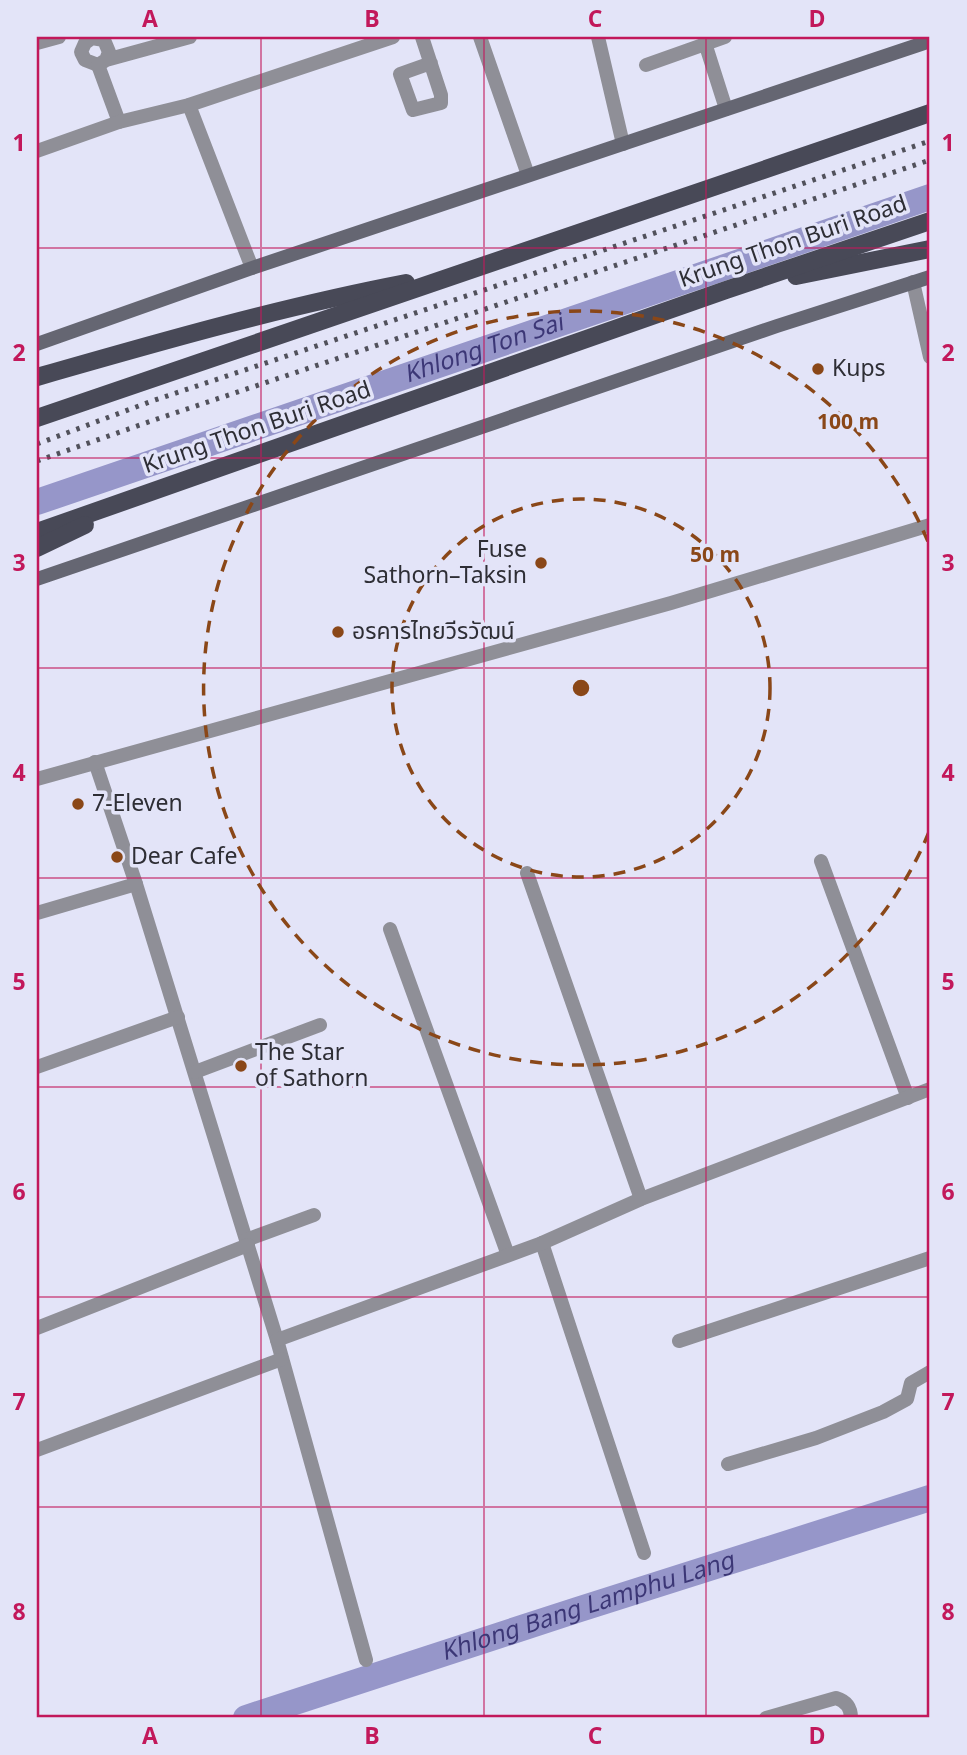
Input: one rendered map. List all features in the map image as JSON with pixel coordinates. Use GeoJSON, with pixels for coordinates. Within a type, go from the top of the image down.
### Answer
{"type":"FeatureCollection","features":[{"type":"Feature","properties":{"kind":"main road"},"geometry":{"type":"LineString","coordinates":[[37,344],[252,268],[930,41]]}},
{"type":"Feature","properties":{"kind":"main road"},"geometry":{"type":"LineString","coordinates":[[37,418],[926,113]]}},
{"type":"Feature","properties":{"kind":"main road","name":"Krung Thon Buri Road"},"geometry":{"type":"LineString","coordinates":[[37,532],[930,221]]}},
{"type":"Feature","properties":{"kind":"main road"},"geometry":{"type":"LineString","coordinates":[[726,290],[930,249]]}},
{"type":"Feature","properties":{"kind":"main road"},"geometry":{"type":"LineString","coordinates":[[37,377],[227,322],[471,270]]}},
{"type":"Feature","properties":{"kind":"main road"},"geometry":{"type":"LineString","coordinates":[[37,579],[930,277]]}},
{"type":"Feature","properties":{"kind":"main road"},"geometry":{"type":"LineString","coordinates":[[37,548],[181,481]]}},
{"type":"Feature","properties":{"kind":"street"},"geometry":{"type":"LineString","coordinates":[[37,43],[59,37]]}},
{"type":"Feature","properties":{"kind":"street"},"geometry":{"type":"LineString","coordinates":[[65,37],[85,43]]}},
{"type":"Feature","properties":{"kind":"street"},"geometry":{"type":"LineString","coordinates":[[119,122],[102,63],[109,52],[104,40],[92,38],[85,43],[81,52],[85,60],[102,63],[190,37]]}},
{"type":"Feature","properties":{"kind":"street"},"geometry":{"type":"LineString","coordinates":[[37,151],[119,122],[189,105],[393,37]]}},
{"type":"Feature","properties":{"kind":"street"},"geometry":{"type":"LineString","coordinates":[[422,37],[431,63]]}},
{"type":"Feature","properties":{"kind":"street"},"geometry":{"type":"LineString","coordinates":[[480,37],[528,175]]}},
{"type":"Feature","properties":{"kind":"street"},"geometry":{"type":"LineString","coordinates":[[598,37],[623,144]]}},
{"type":"Feature","properties":{"kind":"street"},"geometry":{"type":"LineString","coordinates":[[646,65],[725,37]]}},
{"type":"Feature","properties":{"kind":"street"},"geometry":{"type":"LineString","coordinates":[[705,43],[726,109]]}},
{"type":"Feature","properties":{"kind":"street"},"geometry":{"type":"LineString","coordinates":[[189,105],[252,268]]}},
{"type":"Feature","properties":{"kind":"street"},"geometry":{"type":"LineString","coordinates":[[914,282],[930,357]]}},
{"type":"Feature","properties":{"kind":"street"},"geometry":{"type":"LineString","coordinates":[[37,779],[671,603],[930,525]]}},
{"type":"Feature","properties":{"kind":"street"},"geometry":{"type":"LineString","coordinates":[[95,762],[178,1017],[277,1340],[366,1660]]}},
{"type":"Feature","properties":{"kind":"street"},"geometry":{"type":"LineString","coordinates":[[821,861],[908,1098]]}},
{"type":"Feature","properties":{"kind":"street"},"geometry":{"type":"LineString","coordinates":[[527,873],[641,1199]]}},
{"type":"Feature","properties":{"kind":"street"},"geometry":{"type":"LineString","coordinates":[[37,913],[136,884]]}},
{"type":"Feature","properties":{"kind":"street"},"geometry":{"type":"LineString","coordinates":[[390,929],[508,1255]]}},
{"type":"Feature","properties":{"kind":"street"},"geometry":{"type":"LineString","coordinates":[[37,1067],[178,1017]]}},
{"type":"Feature","properties":{"kind":"street"},"geometry":{"type":"LineString","coordinates":[[195,1072],[320,1025]]}},
{"type":"Feature","properties":{"kind":"street"},"geometry":{"type":"LineString","coordinates":[[277,1340],[542,1243],[641,1199],[930,1089]]}},
{"type":"Feature","properties":{"kind":"street"},"geometry":{"type":"LineString","coordinates":[[37,1328],[314,1215]]}},
{"type":"Feature","properties":{"kind":"street"},"geometry":{"type":"LineString","coordinates":[[542,1243],[644,1553]]}},
{"type":"Feature","properties":{"kind":"street"},"geometry":{"type":"LineString","coordinates":[[679,1341],[930,1258]]}},
{"type":"Feature","properties":{"kind":"street"},"geometry":{"type":"LineString","coordinates":[[37,1450],[282,1359]]}},
{"type":"Feature","properties":{"kind":"street"},"geometry":{"type":"LineString","coordinates":[[728,1464],[816,1438],[883,1412],[907,1399],[911,1382],[930,1372]]}},
{"type":"Feature","properties":{"kind":"street"},"geometry":{"type":"LineString","coordinates":[[766,1718],[836,1698],[844,1701],[851,1718]]}},
{"type":"Feature","properties":{"kind":"waterway","name":"Khlong Ton Sai"},"geometry":{"type":"LineString","coordinates":[[37,502],[930,197]]}},
{"type":"Feature","properties":{"kind":"waterway","name":"Khlong Bang Lamphu Lang"},"geometry":{"type":"LineString","coordinates":[[246,1718],[930,1498]]}},
{"type":"Feature","properties":{"kind":"railway"},"geometry":{"type":"LineString","coordinates":[[37,444],[152,401],[930,141]]}},
{"type":"Feature","properties":{"kind":"railway"},"geometry":{"type":"LineString","coordinates":[[37,461],[930,160]]}},
{"type":"Feature","properties":{"kind":"place","name":"Kups"},"geometry":{"type":"Point","coordinates":[818,369]}},
{"type":"Feature","properties":{"kind":"place","name":"Fuse Sathorn–Taksin"},"geometry":{"type":"Point","coordinates":[541,563]}},
{"type":"Feature","properties":{"kind":"place","name":"อรคารไทยวีรวัฒน์"},"geometry":{"type":"Point","coordinates":[338,632]}},
{"type":"Feature","properties":{"kind":"place","name":"7-Eleven"},"geometry":{"type":"Point","coordinates":[78,804]}},
{"type":"Feature","properties":{"kind":"place","name":"Dear Cafe"},"geometry":{"type":"Point","coordinates":[117,857]}},
{"type":"Feature","properties":{"kind":"place","name":"The Star of Sathorn"},"geometry":{"type":"Point","coordinates":[241,1066]}}]}
